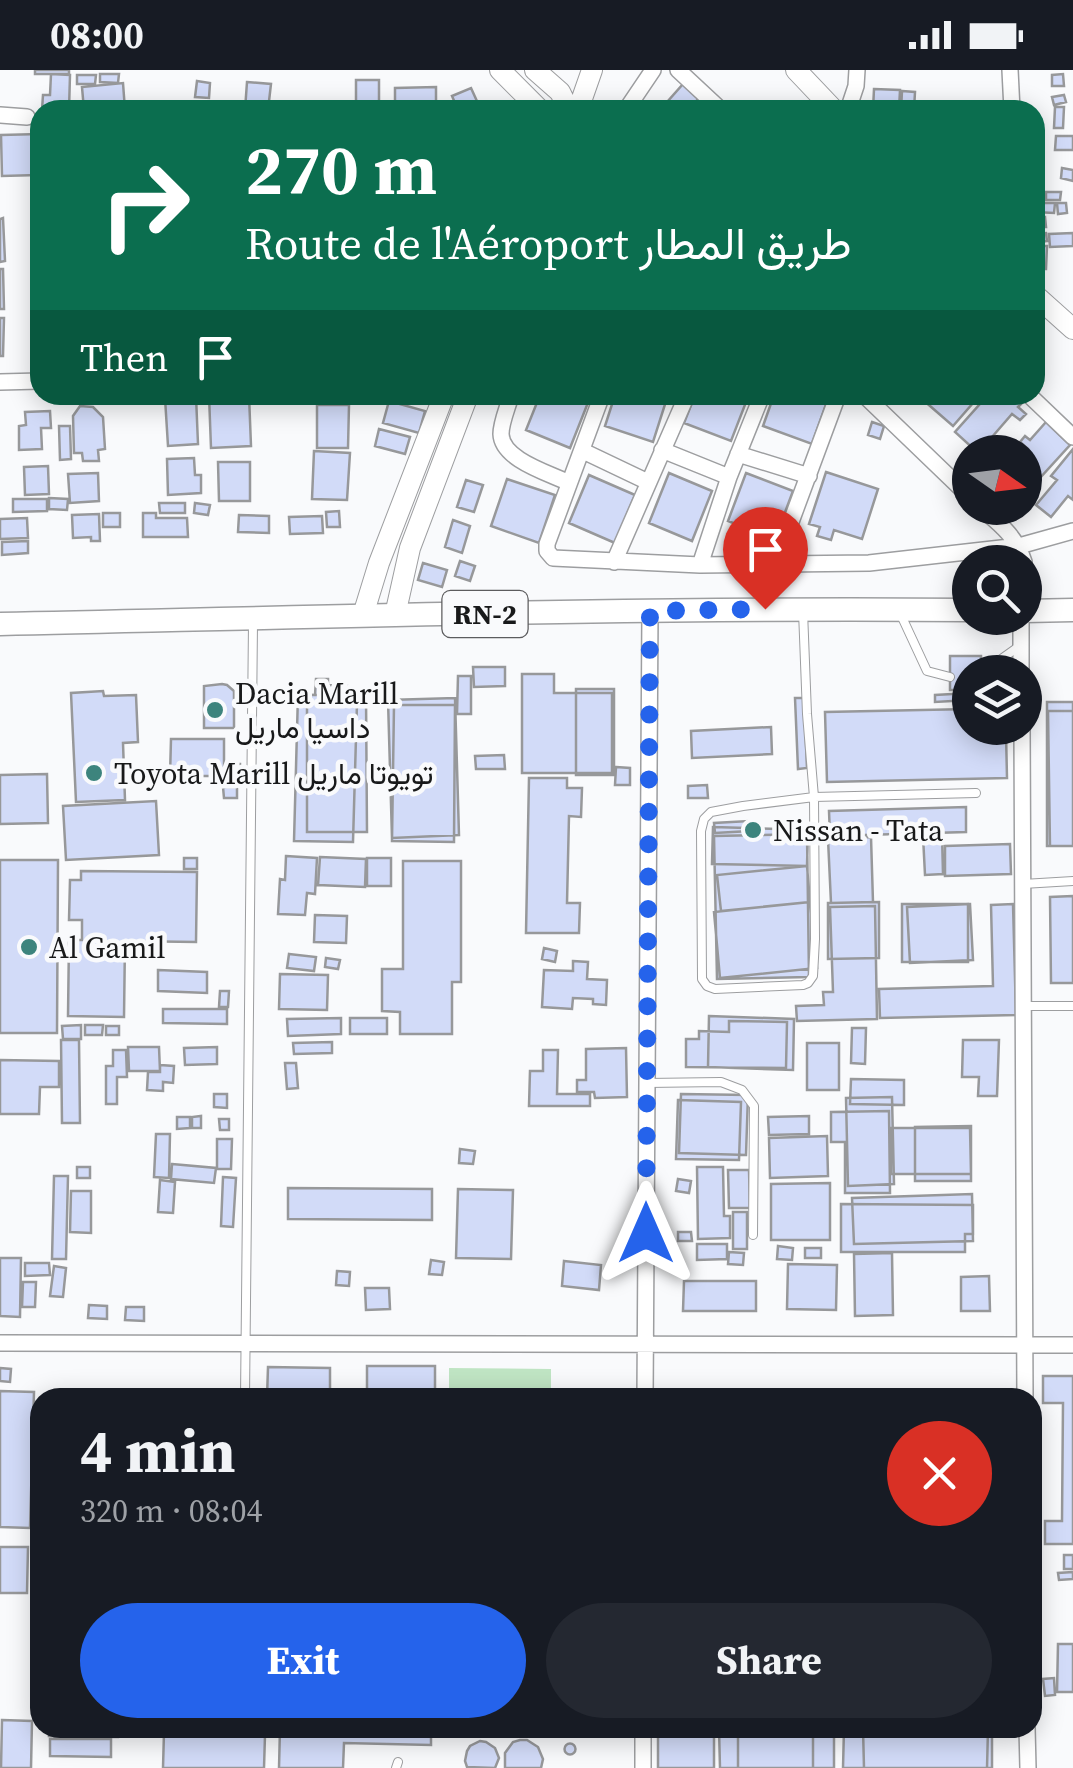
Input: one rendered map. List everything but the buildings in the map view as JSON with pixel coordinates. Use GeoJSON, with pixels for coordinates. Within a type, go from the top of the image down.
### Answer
{"type":"FeatureCollection","features":[{"type":"Feature","properties":{"kind":"main road"},"geometry":{"type":"LineString","coordinates":[[500,70],[530,100]]}},
{"type":"Feature","properties":{"kind":"main road"},"geometry":{"type":"LineString","coordinates":[[536,70],[558,100]]}},
{"type":"Feature","properties":{"kind":"main road"},"geometry":{"type":"LineString","coordinates":[[562,100],[569,70]]}},
{"type":"Feature","properties":{"kind":"main road"},"geometry":{"type":"LineString","coordinates":[[582,100],[592,70]]}},
{"type":"Feature","properties":{"kind":"main road"},"geometry":{"type":"LineString","coordinates":[[796,70],[824,100]]}},
{"type":"Feature","properties":{"kind":"main road"},"geometry":{"type":"LineString","coordinates":[[1045,305],[1073,329]]}},
{"type":"Feature","properties":{"kind":"main road"},"geometry":{"type":"LineString","coordinates":[[363,616],[440,405]]}},
{"type":"Feature","properties":{"kind":"main road"},"geometry":{"type":"LineString","coordinates":[[395,616],[410,548],[464,405]]}},
{"type":"Feature","properties":{"kind":"main road","name":"RN-2"},"geometry":{"type":"LineString","coordinates":[[0,624],[650,611],[952,610]]}},
{"type":"Feature","properties":{"kind":"main road"},"geometry":{"type":"LineString","coordinates":[[1042,611],[1073,610]]}},
{"type":"Feature","properties":{"kind":"street"},"geometry":{"type":"LineString","coordinates":[[633,100],[653,70]]}},
{"type":"Feature","properties":{"kind":"street"},"geometry":{"type":"LineString","coordinates":[[678,70],[710,100]]}},
{"type":"Feature","properties":{"kind":"street"},"geometry":{"type":"LineString","coordinates":[[851,100],[857,70]]}},
{"type":"Feature","properties":{"kind":"street"},"geometry":{"type":"LineString","coordinates":[[1010,70],[1012,100]]}},
{"type":"Feature","properties":{"kind":"street"},"geometry":{"type":"LineString","coordinates":[[0,115],[27,117]]}},
{"type":"Feature","properties":{"kind":"street"},"geometry":{"type":"LineString","coordinates":[[0,382],[30,381]]}},
{"type":"Feature","properties":{"kind":"street"},"geometry":{"type":"LineString","coordinates":[[508,405],[501,433],[505,448],[512,456],[570,483]]}},
{"type":"Feature","properties":{"kind":"street"},"geometry":{"type":"LineString","coordinates":[[598,405],[546,544],[553,558],[700,565],[952,561]]}},
{"type":"Feature","properties":{"kind":"street"},"geometry":{"type":"LineString","coordinates":[[614,562],[682,405]]}},
{"type":"Feature","properties":{"kind":"street"},"geometry":{"type":"LineString","coordinates":[[700,565],[758,405]]}},
{"type":"Feature","properties":{"kind":"street"},"geometry":{"type":"LineString","coordinates":[[776,565],[834,405]]}},
{"type":"Feature","properties":{"kind":"street"},"geometry":{"type":"LineString","coordinates":[[874,405],[952,480]]}},
{"type":"Feature","properties":{"kind":"street"},"geometry":{"type":"LineString","coordinates":[[1040,405],[1073,436]]}},
{"type":"Feature","properties":{"kind":"street"},"geometry":{"type":"LineString","coordinates":[[662,450],[729,478]]}},
{"type":"Feature","properties":{"kind":"street"},"geometry":{"type":"LineString","coordinates":[[582,451],[648,482]]}},
{"type":"Feature","properties":{"kind":"street"},"geometry":{"type":"LineString","coordinates":[[738,454],[809,476]]}},
{"type":"Feature","properties":{"kind":"street"},"geometry":{"type":"LineString","coordinates":[[1000,525],[1015,545]]}},
{"type":"Feature","properties":{"kind":"street"},"geometry":{"type":"LineString","coordinates":[[1042,548],[1073,531]]}},
{"type":"Feature","properties":{"kind":"street"},"geometry":{"type":"LineString","coordinates":[[645,1388],[650,611]]}},
{"type":"Feature","properties":{"kind":"street"},"geometry":{"type":"LineString","coordinates":[[1021,635],[1021,655]]}},
{"type":"Feature","properties":{"kind":"street"},"geometry":{"type":"LineString","coordinates":[[1022,745],[1025,1388]]}},
{"type":"Feature","properties":{"kind":"street"},"geometry":{"type":"LineString","coordinates":[[0,1342],[1073,1346]]}},
{"type":"Feature","properties":{"kind":"street"},"geometry":{"type":"LineString","coordinates":[[642,1768],[643,1738]]}},
{"type":"Feature","properties":{"kind":"street"},"geometry":{"type":"LineString","coordinates":[[1028,1738],[1028,1768]]}},
{"type":"Feature","properties":{"kind":"lane"},"geometry":{"type":"LineString","coordinates":[[803,609],[814,797],[813,976],[803,984],[715,989],[708,986],[702,979],[702,831],[710,812],[814,797],[976,792]]}},
{"type":"Feature","properties":{"kind":"lane"},"geometry":{"type":"LineString","coordinates":[[899,610],[926,671],[950,677]]}},
{"type":"Feature","properties":{"kind":"lane"},"geometry":{"type":"LineString","coordinates":[[245,1388],[254,618]]}},
{"type":"Feature","properties":{"kind":"lane"},"geometry":{"type":"LineString","coordinates":[[1007,655],[1021,645]]}},
{"type":"Feature","properties":{"kind":"lane"},"geometry":{"type":"LineString","coordinates":[[1023,884],[1073,880]]}},
{"type":"Feature","properties":{"kind":"lane"},"geometry":{"type":"LineString","coordinates":[[1023,1006],[1073,1006]]}},
{"type":"Feature","properties":{"kind":"lane"},"geometry":{"type":"LineString","coordinates":[[647,1084],[721,1082],[742,1090],[754,1106],[753,1235]]}},
{"type":"Feature","properties":{"kind":"green space"},"geometry":{"type":"Polygon","coordinates":[[[449,1368],[551,1369],[551,1388],[449,1388],[449,1368]]]}},
{"type":"Feature","properties":{"kind":"place","name":"Dacia Marill داسيا ماريل"},"geometry":{"type":"Point","coordinates":[215,710]}},
{"type":"Feature","properties":{"kind":"place","name":"Toyota Marill تويوتا ماريل"},"geometry":{"type":"Point","coordinates":[94,773]}},
{"type":"Feature","properties":{"kind":"place","name":"Nissan - Tata"},"geometry":{"type":"Point","coordinates":[753,830]}},
{"type":"Feature","properties":{"kind":"place","name":"Al Gamil"},"geometry":{"type":"Point","coordinates":[29,947]}},
{"type":"Feature","properties":{"kind":"route"},"geometry":{"type":"LineString","coordinates":[[646,1233],[650,611],[765,609]]}}]}
